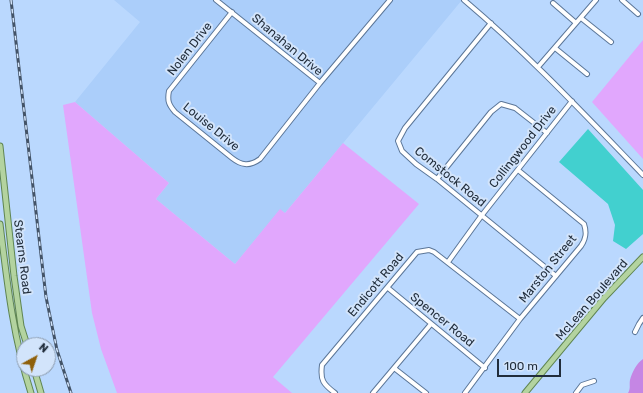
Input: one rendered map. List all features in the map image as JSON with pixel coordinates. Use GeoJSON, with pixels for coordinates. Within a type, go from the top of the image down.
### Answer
{"type":"FeatureCollection","features":[{"type":"Feature","properties":{"kind":"main road","name":"Stearns Road"},"geometry":{"type":"LineString","coordinates":[[0,146],[14,276],[21,326],[24,337]]}},
{"type":"Feature","properties":{"kind":"main road","name":"Stearns Road"},"geometry":{"type":"LineString","coordinates":[[0,224],[13,324],[22,365],[31,393]]}},
{"type":"Feature","properties":{"kind":"main road","name":"McLean Boulevard"},"geometry":{"type":"LineString","coordinates":[[525,393],[604,298],[643,257]]}},
{"type":"Feature","properties":{"kind":"main road"},"geometry":{"type":"LineString","coordinates":[[36,377],[41,393]]}},
{"type":"Feature","properties":{"kind":"street","name":"Shanahan Drive"},"geometry":{"type":"LineString","coordinates":[[216,0],[320,83],[260,158],[253,163],[245,164]]}},
{"type":"Feature","properties":{"kind":"street"},"geometry":{"type":"LineString","coordinates":[[320,83],[390,0]]}},
{"type":"Feature","properties":{"kind":"street"},"geometry":{"type":"LineString","coordinates":[[464,0],[538,67],[643,175]]}},
{"type":"Feature","properties":{"kind":"street"},"geometry":{"type":"LineString","coordinates":[[538,67],[596,0]]}},
{"type":"Feature","properties":{"kind":"street"},"geometry":{"type":"LineString","coordinates":[[622,0],[638,14]]}},
{"type":"Feature","properties":{"kind":"street"},"geometry":{"type":"LineString","coordinates":[[553,3],[576,23]]}},
{"type":"Feature","properties":{"kind":"street","name":"Nolen Drive"},"geometry":{"type":"LineString","coordinates":[[168,100],[169,91],[232,12]]}},
{"type":"Feature","properties":{"kind":"street"},"geometry":{"type":"LineString","coordinates":[[581,18],[611,42]]}},
{"type":"Feature","properties":{"kind":"street","name":"Comstock Road"},"geometry":{"type":"LineString","coordinates":[[491,23],[404,128],[398,141],[402,152],[556,276]]}},
{"type":"Feature","properties":{"kind":"street"},"geometry":{"type":"LineString","coordinates":[[555,48],[587,74]]}},
{"type":"Feature","properties":{"kind":"street","name":"Louise Drive"},"geometry":{"type":"LineString","coordinates":[[168,100],[169,105],[176,112],[232,158],[245,164]]}},
{"type":"Feature","properties":{"kind":"street","name":"Collingwood Drive"},"geometry":{"type":"LineString","coordinates":[[448,262],[482,215],[572,101]]}},
{"type":"Feature","properties":{"kind":"street"},"geometry":{"type":"LineString","coordinates":[[437,179],[491,112],[501,104],[516,108],[547,133]]}},
{"type":"Feature","properties":{"kind":"street","name":"Marston Street"},"geometry":{"type":"LineString","coordinates":[[465,393],[520,319],[581,246],[585,240],[587,232],[584,224],[518,170]]}},
{"type":"Feature","properties":{"kind":"street","name":"Endicott Road"},"geometry":{"type":"LineString","coordinates":[[335,393],[325,386],[321,376],[322,365],[417,252],[429,250],[434,252],[520,319]]}},
{"type":"Feature","properties":{"kind":"street","name":"Spencer Road"},"geometry":{"type":"LineString","coordinates":[[388,288],[485,368]]}},
{"type":"Feature","properties":{"kind":"street"},"geometry":{"type":"LineString","coordinates":[[635,332],[643,318]]}},
{"type":"Feature","properties":{"kind":"street"},"geometry":{"type":"LineString","coordinates":[[373,393],[431,324]]}},
{"type":"Feature","properties":{"kind":"street"},"geometry":{"type":"LineString","coordinates":[[394,368],[426,393]]}},
{"type":"Feature","properties":{"kind":"street"},"geometry":{"type":"LineString","coordinates":[[576,393],[582,385],[594,381]]}},
{"type":"Feature","properties":{"kind":"shaded area"},"geometry":{"type":"Polygon","coordinates":[[[114,0],[462,0],[285,213],[280,210],[235,264],[156,199],[169,183],[75,102],[140,22],[114,0]]]}},
{"type":"Feature","properties":{"kind":"shaded area"},"geometry":{"type":"Polygon","coordinates":[[[643,40],[643,159],[592,102],[643,40]]]}},
{"type":"Feature","properties":{"kind":"shaded area"},"geometry":{"type":"Polygon","coordinates":[[[75,102],[169,183],[156,199],[235,264],[280,209],[285,213],[343,143],[419,204],[273,377],[292,393],[117,393],[101,349],[92,313],[63,105],[75,102]]]}},
{"type":"Feature","properties":{"kind":"shaded area"},"geometry":{"type":"Polygon","coordinates":[[[588,129],[643,190],[643,234],[626,249],[613,241],[615,225],[608,204],[559,162],[588,129]]]}},
{"type":"Feature","properties":{"kind":"shaded area"},"geometry":{"type":"Polygon","coordinates":[[[643,359],[643,393],[628,393],[632,374],[637,365],[643,359]]]}},
{"type":"Feature","properties":{"kind":"railway"},"geometry":{"type":"LineString","coordinates":[[11,0],[46,297],[57,350],[71,393]]}}]}
